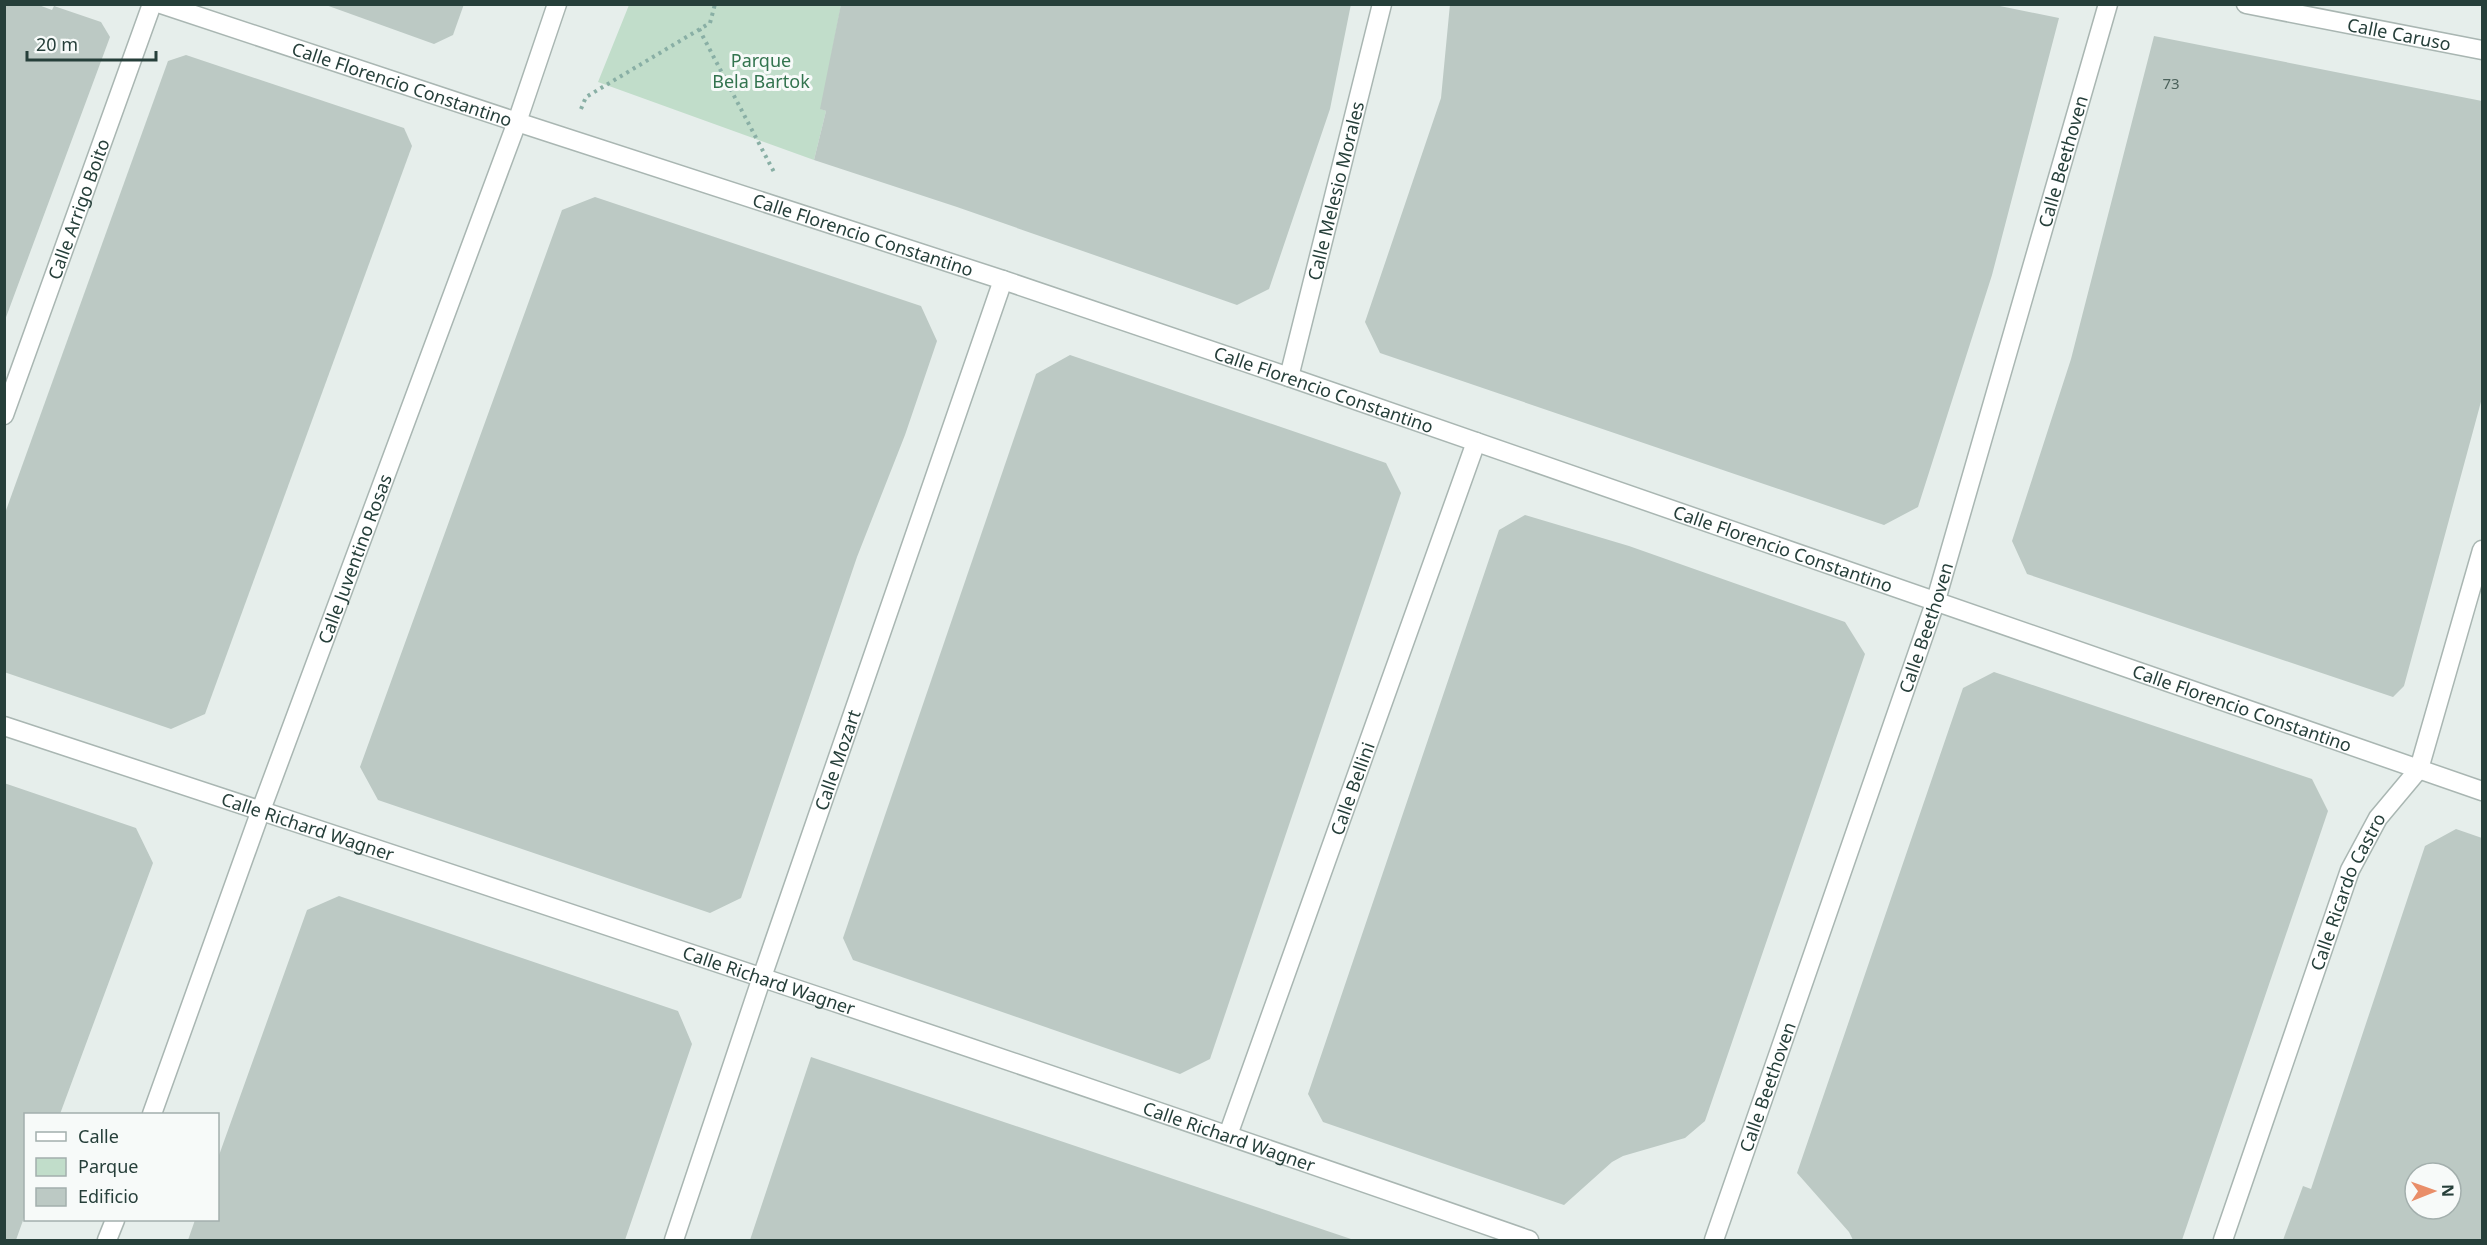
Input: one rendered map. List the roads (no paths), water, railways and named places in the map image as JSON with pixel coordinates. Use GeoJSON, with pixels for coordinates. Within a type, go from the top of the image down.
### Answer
{"type":"FeatureCollection","features":[{"type":"Feature","properties":{"kind":"street","name":"Calle Arrigo Boito"},"geometry":{"type":"LineString","coordinates":[[4,415],[152,4]]}},
{"type":"Feature","properties":{"kind":"street","name":"Calle Florencio Constantino"},"geometry":{"type":"LineString","coordinates":[[161,4],[1003,280],[1936,600],[2482,791]]}},
{"type":"Feature","properties":{"kind":"street","name":"Calle Juventino Rosas"},"geometry":{"type":"LineString","coordinates":[[152,1113],[261,810],[517,122],[557,4]]}},
{"type":"Feature","properties":{"kind":"street","name":"Calle Melesio Morales"},"geometry":{"type":"LineString","coordinates":[[1289,377],[1382,4]]}},
{"type":"Feature","properties":{"kind":"street","name":"Calle Beethoven"},"geometry":{"type":"LineString","coordinates":[[1714,1240],[1936,600],[2108,4]]}},
{"type":"Feature","properties":{"kind":"street","name":"Calle Caruso"},"geometry":{"type":"LineString","coordinates":[[2246,4],[2482,50]]}},
{"type":"Feature","properties":{"kind":"street","name":"Calle Mozart"},"geometry":{"type":"LineString","coordinates":[[674,1240],[762,977],[1003,280]]}},
{"type":"Feature","properties":{"kind":"street","name":"Calle Bellini"},"geometry":{"type":"LineString","coordinates":[[1228,1135],[1476,442]]}},
{"type":"Feature","properties":{"kind":"street","name":"Calle Ricardo Castro"},"geometry":{"type":"LineString","coordinates":[[2223,1240],[2349,870],[2378,818],[2419,769],[2482,550]]}},
{"type":"Feature","properties":{"kind":"street","name":"Calle Richard Wagner"},"geometry":{"type":"LineString","coordinates":[[4,726],[762,977],[1529,1240]]}},
{"type":"Feature","properties":{"kind":"street"},"geometry":{"type":"LineString","coordinates":[[107,1240],[115,1221]]}},
{"type":"Feature","properties":{"kind":"park label","name":"Parque Bela Bartok"},"geometry":{"type":"Point","coordinates":[761,70]}}]}
